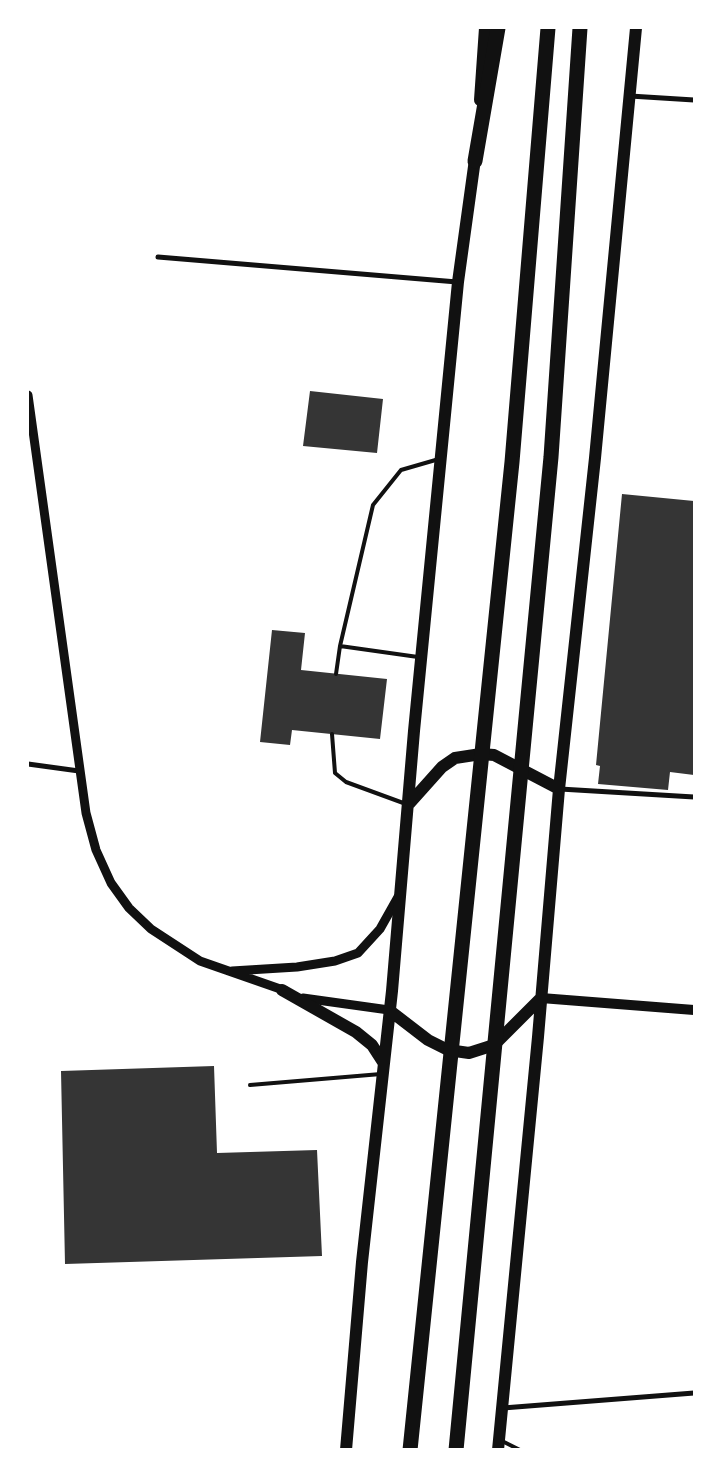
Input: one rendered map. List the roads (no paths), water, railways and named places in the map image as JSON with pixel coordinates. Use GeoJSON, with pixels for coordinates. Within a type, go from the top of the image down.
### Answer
{"type":"FeatureCollection","features":[{"type":"Feature","properties":{"kind":"highway"},"geometry":{"type":"LineString","coordinates":[[475,161],[498,28]]}},
{"type":"Feature","properties":{"kind":"highway"},"geometry":{"type":"LineString","coordinates":[[410,1450],[512,462],[548,28]]}},
{"type":"Feature","properties":{"kind":"highway"},"geometry":{"type":"LineString","coordinates":[[456,1450],[551,457],[580,28]]}},
{"type":"Feature","properties":{"kind":"main road"},"geometry":{"type":"LineString","coordinates":[[346,1450],[362,1262],[401,893],[458,282],[475,161],[485,28]]}},
{"type":"Feature","properties":{"kind":"main road"},"geometry":{"type":"LineString","coordinates":[[498,1444],[560,789],[596,448],[636,28]]}},
{"type":"Feature","properties":{"kind":"main road"},"geometry":{"type":"LineString","coordinates":[[408,805],[442,767],[455,758],[481,754],[494,755],[560,789]]}},
{"type":"Feature","properties":{"kind":"main road"},"geometry":{"type":"LineString","coordinates":[[282,990],[356,1032],[372,1045],[382,1068]]}},
{"type":"Feature","properties":{"kind":"main road"},"geometry":{"type":"LineString","coordinates":[[389,1010],[428,1040],[448,1050],[469,1053],[494,1045],[541,998],[694,1010]]}},
{"type":"Feature","properties":{"kind":"street"},"geometry":{"type":"LineString","coordinates":[[629,96],[694,100]]}},
{"type":"Feature","properties":{"kind":"street"},"geometry":{"type":"LineString","coordinates":[[158,257],[458,282]]}},
{"type":"Feature","properties":{"kind":"street"},"geometry":{"type":"LineString","coordinates":[[28,395],[86,813],[96,850],[111,883],[129,908],[151,929],[182,952],[200,961],[309,1000],[389,1010]]}},
{"type":"Feature","properties":{"kind":"street"},"geometry":{"type":"LineString","coordinates":[[28,764],[79,770]]}},
{"type":"Feature","properties":{"kind":"street"},"geometry":{"type":"LineString","coordinates":[[560,789],[694,797]]}},
{"type":"Feature","properties":{"kind":"street"},"geometry":{"type":"LineString","coordinates":[[227,972],[297,967],[335,961],[358,953],[380,929],[401,893]]}},
{"type":"Feature","properties":{"kind":"street"},"geometry":{"type":"LineString","coordinates":[[501,1408],[694,1393]]}},
{"type":"Feature","properties":{"kind":"lane"},"geometry":{"type":"LineString","coordinates":[[336,674],[340,646],[373,505],[401,470],[441,459]]}},
{"type":"Feature","properties":{"kind":"lane"},"geometry":{"type":"LineString","coordinates":[[340,646],[423,657]]}},
{"type":"Feature","properties":{"kind":"lane"},"geometry":{"type":"LineString","coordinates":[[332,734],[335,773],[346,782],[408,805]]}},
{"type":"Feature","properties":{"kind":"lane"},"geometry":{"type":"LineString","coordinates":[[250,1085],[382,1068]]}},
{"type":"Feature","properties":{"kind":"lane"},"geometry":{"type":"LineString","coordinates":[[498,1444],[520,1450]]}}]}
